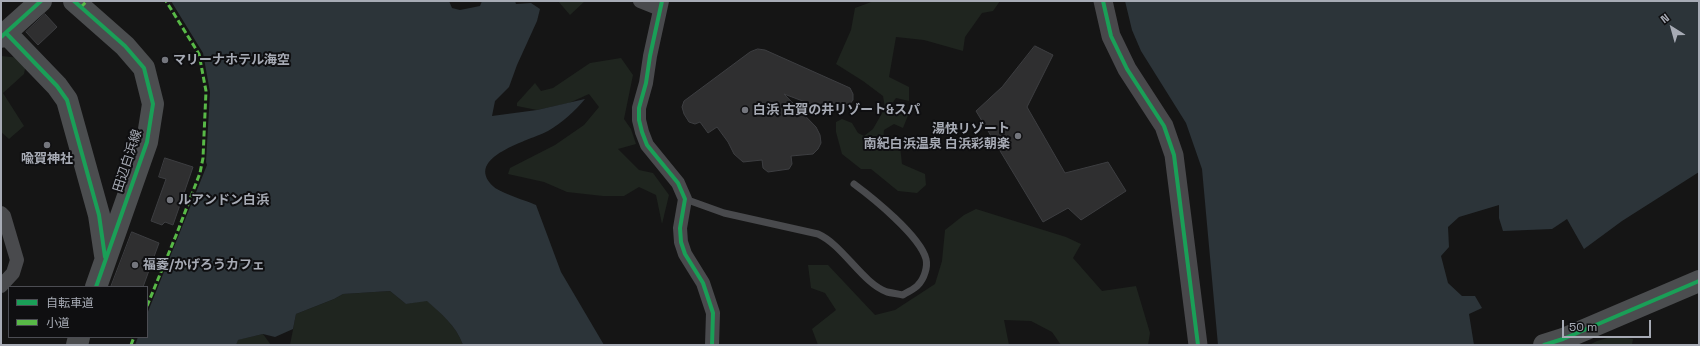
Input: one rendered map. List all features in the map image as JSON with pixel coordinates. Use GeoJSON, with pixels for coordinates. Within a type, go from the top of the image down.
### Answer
{"type":"FeatureCollection","features":[{"type":"Feature","properties":{"kind":"main road","name":"田辺白浜線"},"geometry":{"type":"LineString","coordinates":[[41,1],[3,35],[57,86],[67,100],[99,215],[105,259]]}},
{"type":"Feature","properties":{"kind":"main road","name":"田辺白浜線"},"geometry":{"type":"LineString","coordinates":[[74,1],[125,46],[144,68],[153,104],[147,142],[96,286]]}},
{"type":"Feature","properties":{"kind":"main road"},"geometry":{"type":"LineString","coordinates":[[1544,345],[1563,339],[1699,281]]}},
{"type":"Feature","properties":{"kind":"street"},"geometry":{"type":"LineString","coordinates":[[640,1],[661,5],[646,82],[639,108],[639,120],[647,145],[678,184],[684,198],[680,228],[681,242],[685,254],[703,283],[713,313],[712,345]]}},
{"type":"Feature","properties":{"kind":"street"},"geometry":{"type":"LineString","coordinates":[[1102,1],[1111,36],[1127,69],[1164,126],[1174,155],[1198,345]]}},
{"type":"Feature","properties":{"kind":"street"},"geometry":{"type":"LineString","coordinates":[[1,213],[4,216],[17,260],[13,273],[1,286]]}},
{"type":"Feature","properties":{"kind":"lane"},"geometry":{"type":"LineString","coordinates":[[684,198],[724,213],[818,234],[830,241],[873,284],[886,292],[903,295],[918,286],[926,270],[926,259],[921,249],[904,226],[871,196],[854,184]]}},
{"type":"Feature","properties":{"kind":"shaded area"},"geometry":{"type":"Polygon","coordinates":[[[171,1],[449,1],[452,8],[460,10],[480,6],[482,1],[515,1],[516,4],[531,3],[540,9],[537,21],[517,65],[509,87],[495,101],[492,116],[537,110],[585,99],[577,108],[553,128],[515,145],[492,158],[486,167],[486,176],[497,189],[536,205],[561,272],[604,345],[463,345],[452,326],[443,315],[427,301],[406,304],[390,291],[343,294],[296,314],[293,329],[275,337],[263,334],[238,340],[236,345],[135,345],[138,338],[148,338],[148,312],[207,165],[210,92],[203,53],[171,1]]]}},
{"type":"Feature","properties":{"kind":"shaded area"},"geometry":{"type":"Polygon","coordinates":[[[558,1],[585,1],[570,15],[558,1]]]}},
{"type":"Feature","properties":{"kind":"shaded area"},"geometry":{"type":"Polygon","coordinates":[[[874,1],[1000,1],[993,11],[982,13],[965,37],[963,51],[924,40],[896,37],[889,77],[909,87],[909,101],[896,98],[890,106],[895,115],[909,113],[903,128],[894,124],[884,130],[883,141],[900,146],[902,164],[925,174],[926,185],[917,193],[898,191],[871,169],[861,169],[842,154],[836,132],[836,122],[842,119],[852,123],[858,133],[864,136],[873,129],[885,108],[883,96],[836,64],[851,30],[855,8],[874,1]]]}},
{"type":"Feature","properties":{"kind":"shaded area"},"geometry":{"type":"Polygon","coordinates":[[[1125,1],[1699,1],[1699,172],[1622,221],[1584,249],[1567,219],[1552,229],[1503,231],[1499,218],[1499,205],[1459,217],[1448,227],[1449,247],[1441,256],[1448,283],[1462,296],[1475,296],[1482,308],[1469,314],[1474,345],[1218,345],[1202,169],[1186,123],[1141,51],[1132,30],[1125,1]]]}},
{"type":"Feature","properties":{"kind":"shaded area"},"geometry":{"type":"Polygon","coordinates":[[[1,56],[21,58],[26,64],[24,74],[3,93],[24,126],[9,139],[1,132],[1,56]]]}},
{"type":"Feature","properties":{"kind":"shaded area"},"geometry":{"type":"Polygon","coordinates":[[[621,58],[633,75],[624,119],[631,129],[636,144],[618,149],[639,170],[653,173],[669,195],[662,224],[656,195],[639,187],[624,196],[603,196],[567,192],[544,182],[508,174],[510,168],[555,145],[584,125],[599,107],[589,94],[569,103],[537,110],[517,106],[517,103],[535,83],[541,91],[553,88],[590,63],[621,58]]]}},
{"type":"Feature","properties":{"kind":"shaded area"},"geometry":{"type":"Polygon","coordinates":[[[976,209],[1066,237],[1081,244],[1073,258],[1102,291],[1136,286],[1150,333],[1148,345],[1061,345],[1052,332],[1031,321],[1004,320],[1009,345],[818,345],[812,329],[836,310],[825,293],[811,288],[808,265],[828,265],[875,315],[895,310],[935,284],[942,261],[945,230],[964,215],[976,209]]]}},
{"type":"Feature","properties":{"kind":"shaded area"},"geometry":{"type":"Polygon","coordinates":[[[390,291],[406,304],[427,300],[452,326],[463,345],[290,345],[296,314],[343,294],[390,291]]]}},
{"type":"Feature","properties":{"kind":"shaded area"},"geometry":{"type":"Polygon","coordinates":[[[263,334],[271,345],[236,345],[237,340],[263,334]]]}},
{"type":"Feature","properties":{"kind":"shaded area"},"geometry":{"type":"Polygon","coordinates":[[[1614,336],[1633,339],[1632,345],[1589,345],[1597,341],[1614,336]]]}},
{"type":"Feature","properties":{"kind":"building"},"geometry":{"type":"Polygon","coordinates":[[[45,14],[57,27],[38,45],[26,32],[45,14]]]}},
{"type":"Feature","properties":{"kind":"building","name":"湯快リゾート 南紀白浜温泉 白浜彩朝楽"},"geometry":{"type":"Polygon","coordinates":[[[1035,46],[1053,55],[1027,107],[1065,173],[1108,162],[1126,191],[1081,220],[1068,208],[1043,222],[976,111],[1002,87],[1035,46]]]}},
{"type":"Feature","properties":{"kind":"building","name":"白浜 古賀の井リゾート&スパ"},"geometry":{"type":"Polygon","coordinates":[[[758,49],[765,50],[850,88],[853,94],[853,100],[849,105],[842,108],[836,107],[832,112],[784,94],[816,127],[820,135],[821,143],[813,154],[791,156],[792,164],[789,169],[768,172],[763,168],[762,160],[743,162],[734,154],[728,142],[717,127],[708,133],[700,122],[695,124],[689,122],[682,107],[684,101],[750,52],[758,49]]]}},
{"type":"Feature","properties":{"kind":"building","name":"ルアンドン白浜"},"geometry":{"type":"Polygon","coordinates":[[[165,158],[193,167],[173,225],[165,222],[162,225],[151,221],[166,179],[159,177],[165,158]]]}},
{"type":"Feature","properties":{"kind":"building","name":"福菱/かげろうカフェ"},"geometry":{"type":"Polygon","coordinates":[[[132,232],[159,243],[143,286],[111,286],[132,232]]]}},
{"type":"Feature","properties":{"kind":"marked path"},"geometry":{"type":"LineString","coordinates":[[81,7],[87,1]]}},
{"type":"Feature","properties":{"kind":"marked path"},"geometry":{"type":"LineString","coordinates":[[148,304],[200,173],[203,158],[206,91],[199,54],[166,1]]}},
{"type":"Feature","properties":{"kind":"marked path"},"geometry":{"type":"LineString","coordinates":[[131,345],[134,338]]}},
{"type":"Feature","properties":{"kind":"cycle path"},"geometry":{"type":"LineString","coordinates":[[1,37],[41,1]]}},
{"type":"Feature","properties":{"kind":"cycle path"},"geometry":{"type":"LineString","coordinates":[[74,1],[125,46],[144,68],[153,104],[147,142],[96,286]]}},
{"type":"Feature","properties":{"kind":"cycle path"},"geometry":{"type":"LineString","coordinates":[[662,1],[650,56],[646,83],[639,108],[639,120],[647,145],[678,183],[685,199],[680,228],[681,242],[685,254],[703,283],[713,313],[712,345]]}},
{"type":"Feature","properties":{"kind":"cycle path"},"geometry":{"type":"LineString","coordinates":[[1103,1],[1111,36],[1127,69],[1164,126],[1174,155],[1198,345]]}},
{"type":"Feature","properties":{"kind":"cycle path"},"geometry":{"type":"LineString","coordinates":[[6,33],[57,86],[67,100],[99,215],[105,257]]}},
{"type":"Feature","properties":{"kind":"cycle path"},"geometry":{"type":"LineString","coordinates":[[1544,345],[1563,339],[1699,281]]}},
{"type":"Feature","properties":{"kind":"place","name":"マリーナホテル海空"},"geometry":{"type":"Point","coordinates":[165,60]}},
{"type":"Feature","properties":{"kind":"place","name":"白浜 古賀の井リゾート&スパ"},"geometry":{"type":"Point","coordinates":[745,110]}},
{"type":"Feature","properties":{"kind":"place","name":"湯快リゾート 南紀白浜温泉 白浜彩朝楽"},"geometry":{"type":"Point","coordinates":[1018,136]}},
{"type":"Feature","properties":{"kind":"place","name":"喩賀神社"},"geometry":{"type":"Point","coordinates":[47,145]}},
{"type":"Feature","properties":{"kind":"place","name":"ルアンドン白浜"},"geometry":{"type":"Point","coordinates":[170,200]}},
{"type":"Feature","properties":{"kind":"place","name":"福菱/かげろうカフェ"},"geometry":{"type":"Point","coordinates":[135,265]}}]}
